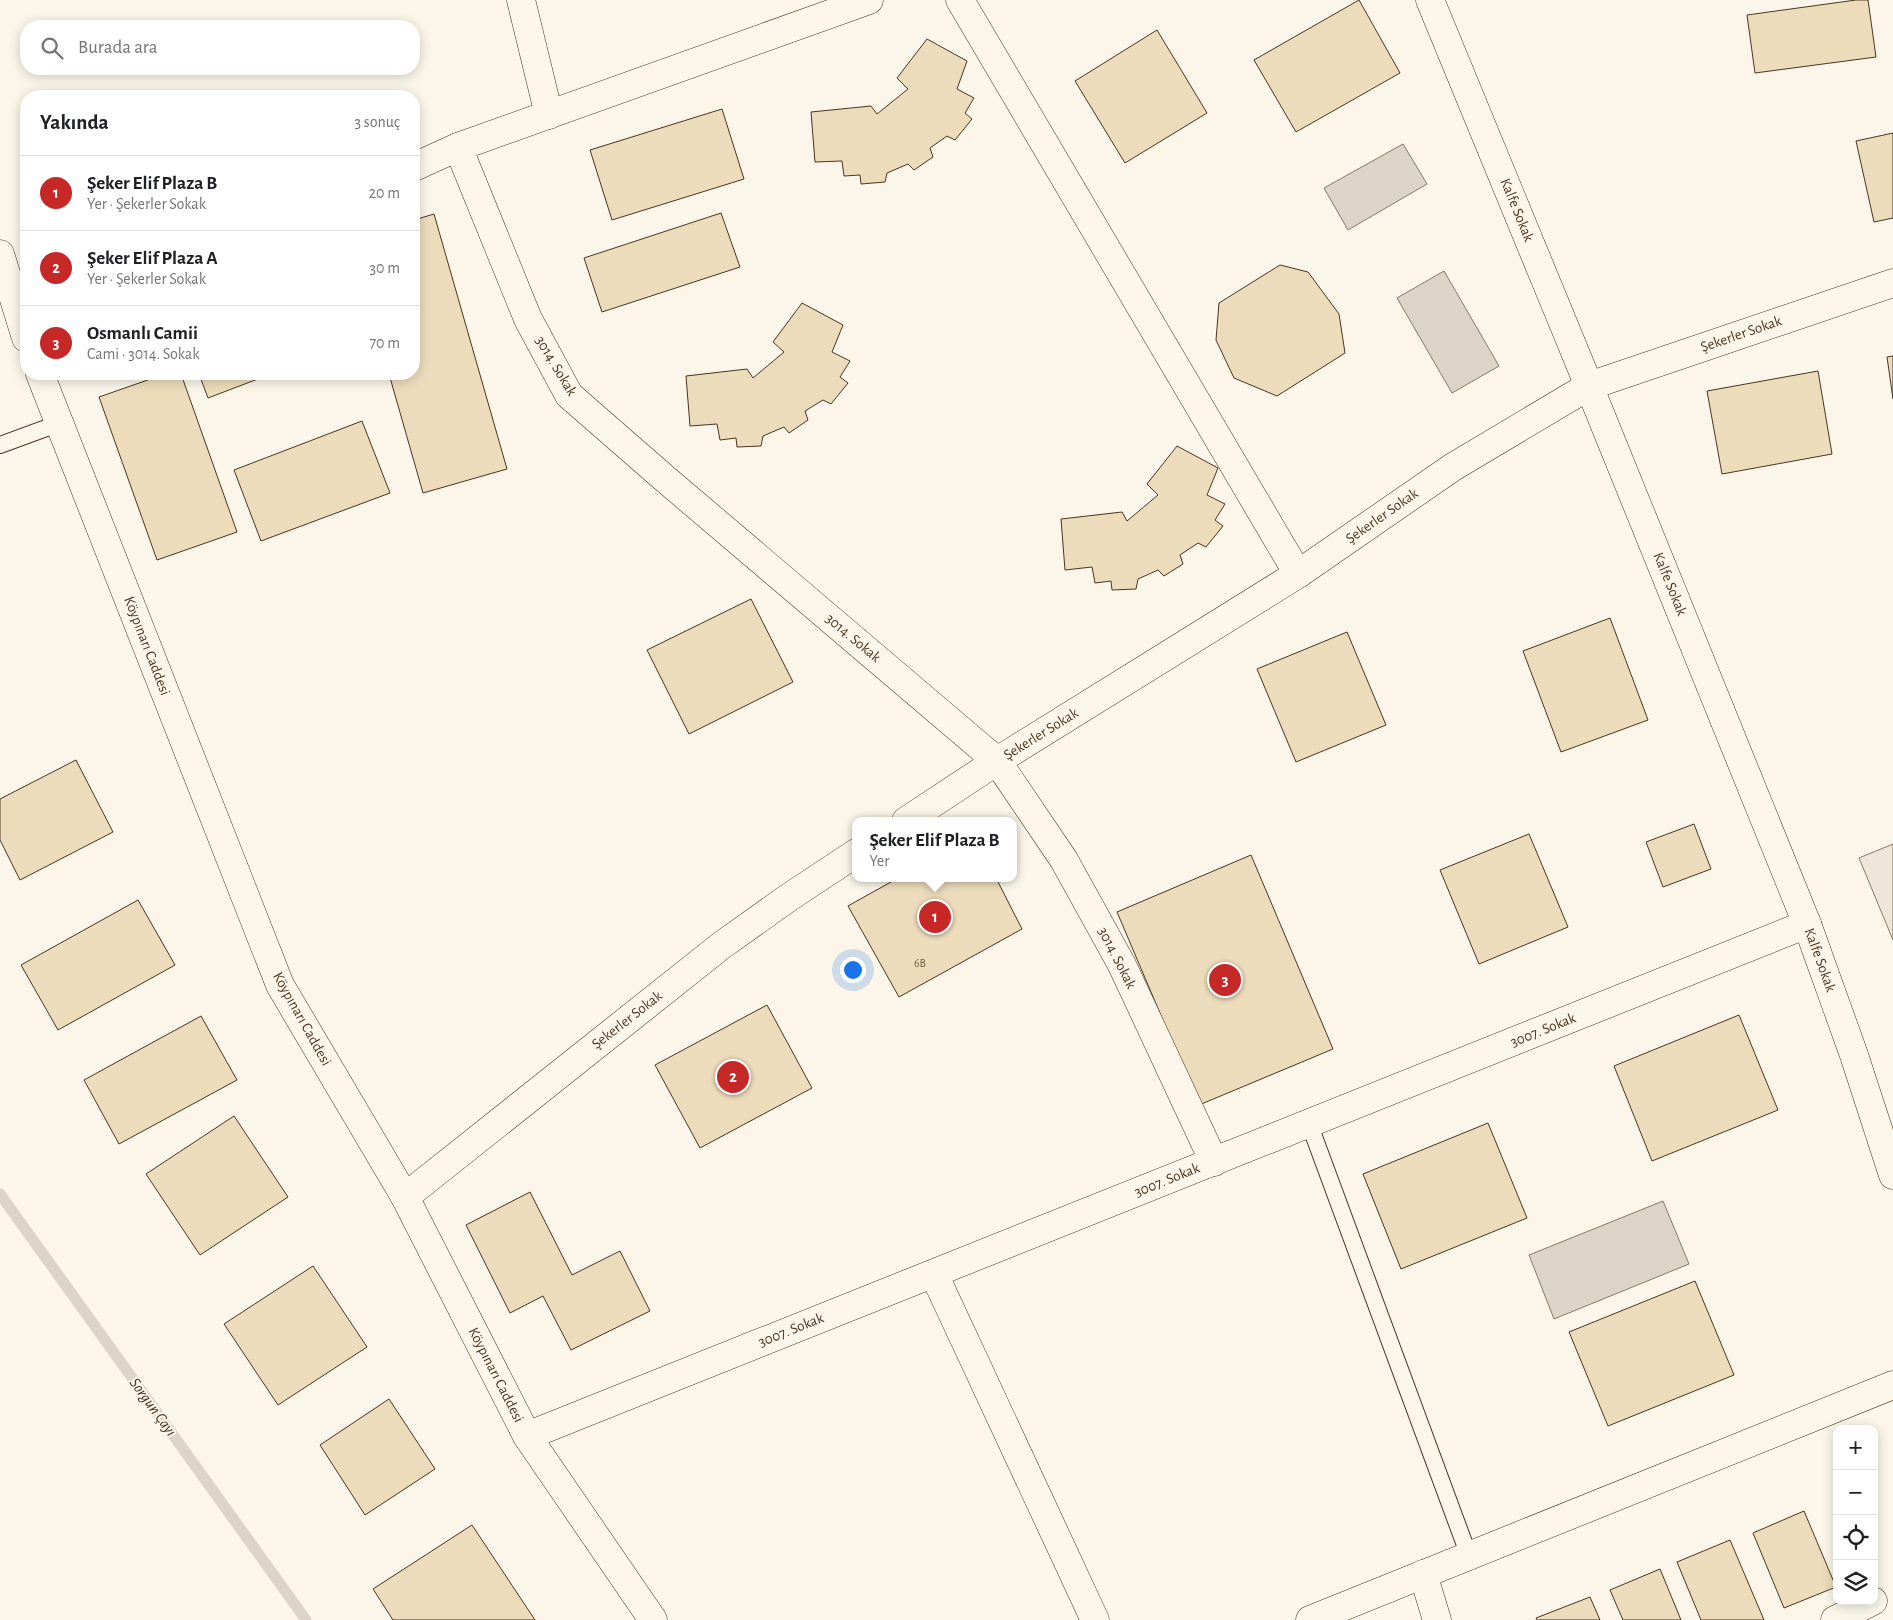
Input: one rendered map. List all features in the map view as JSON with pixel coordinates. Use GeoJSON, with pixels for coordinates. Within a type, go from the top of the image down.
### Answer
{"type":"FeatureCollection","features":[{"type":"Feature","properties":{"kind":"street"},"geometry":{"type":"LineString","coordinates":[[521,0],[549,115]]}},
{"type":"Feature","properties":{"kind":"street"},"geometry":{"type":"LineString","coordinates":[[420,164],[458,147],[869,0]]}},
{"type":"Feature","properties":{"kind":"street"},"geometry":{"type":"LineString","coordinates":[[960,0],[1298,574]]}},
{"type":"Feature","properties":{"kind":"street","name":"Kalfe Sokak"},"geometry":{"type":"LineString","coordinates":[[1430,0],[1590,386],[1807,924],[1854,1055],[1893,1175]]}},
{"type":"Feature","properties":{"kind":"street","name":"3014. Sokak"},"geometry":{"type":"LineString","coordinates":[[458,147],[528,319],[569,395],[662,477],[997,761],[1064,860],[1122,966],[1214,1162]]}},
{"type":"Feature","properties":{"kind":"street"},"geometry":{"type":"LineString","coordinates":[[0,254],[20,319]]}},
{"type":"Feature","properties":{"kind":"street","name":"Şekerler Sokak"},"geometry":{"type":"LineString","coordinates":[[912,817],[997,761],[1298,574],[1453,467],[1590,386],[1893,283]]}},
{"type":"Feature","properties":{"kind":"street","name":"Köypınarı Caddesi"},"geometry":{"type":"LineString","coordinates":[[42,380],[280,986],[405,1197],[527,1436],[653,1620]]}},
{"type":"Feature","properties":{"kind":"street","name":"Şekerler Sokak"},"geometry":{"type":"LineString","coordinates":[[405,1197],[722,945],[852,856]]}},
{"type":"Feature","properties":{"kind":"street","name":"3007. Sokak"},"geometry":{"type":"LineString","coordinates":[[527,1436],[1807,924]]}},
{"type":"Feature","properties":{"kind":"street"},"geometry":{"type":"LineString","coordinates":[[934,1274],[1095,1620]]}},
{"type":"Feature","properties":{"kind":"street"},"geometry":{"type":"LineString","coordinates":[[1310,1620],[1893,1385]]}},
{"type":"Feature","properties":{"kind":"street"},"geometry":{"type":"LineString","coordinates":[[1423,1574],[1437,1620]]}},
{"type":"Feature","properties":{"kind":"street"},"geometry":{"type":"LineString","coordinates":[[1878,1599],[1893,1592]]}},
{"type":"Feature","properties":{"kind":"street"},"geometry":{"type":"LineString","coordinates":[[1835,1620],[1866,1605]]}},
{"type":"Feature","properties":{"kind":"lane"},"geometry":{"type":"LineString","coordinates":[[0,445],[60,423]]}},
{"type":"Feature","properties":{"kind":"lane"},"geometry":{"type":"LineString","coordinates":[[1310,1124],[1470,1556]]}},
{"type":"Feature","properties":{"kind":"shaded area"},"geometry":{"type":"Polygon","coordinates":[[[1403,144],[1427,184],[1348,230],[1324,188],[1403,144]]]}},
{"type":"Feature","properties":{"kind":"shaded area"},"geometry":{"type":"Polygon","coordinates":[[[1444,271],[1499,366],[1452,393],[1397,298],[1444,271]]]}},
{"type":"Feature","properties":{"kind":"shaded area"},"geometry":{"type":"Polygon","coordinates":[[[1893,844],[1893,940],[1859,858],[1893,844]]]}},
{"type":"Feature","properties":{"kind":"shaded area"},"geometry":{"type":"Polygon","coordinates":[[[1663,1201],[1689,1264],[1554,1319],[1529,1255],[1663,1201]]]}},
{"type":"Feature","properties":{"kind":"building"},"geometry":{"type":"Polygon","coordinates":[[[1359,0],[1400,73],[1296,132],[1254,60],[1359,0]]]}},
{"type":"Feature","properties":{"kind":"building"},"geometry":{"type":"Polygon","coordinates":[[[1868,0],[1876,57],[1755,73],[1747,15],[1868,0]]]}},
{"type":"Feature","properties":{"kind":"building"},"geometry":{"type":"Polygon","coordinates":[[[1157,30],[1207,113],[1125,163],[1075,81],[1157,30]]]}},
{"type":"Feature","properties":{"kind":"building"},"geometry":{"type":"Polygon","coordinates":[[[927,39],[967,61],[957,89],[974,98],[965,113],[972,119],[955,140],[947,136],[930,148],[933,157],[914,170],[908,164],[887,173],[885,182],[861,184],[860,175],[844,176],[842,161],[815,162],[811,112],[871,106],[877,114],[908,89],[897,78],[927,39]]]}},
{"type":"Feature","properties":{"kind":"building"},"geometry":{"type":"Polygon","coordinates":[[[722,109],[744,179],[612,220],[590,150],[722,109]]]}},
{"type":"Feature","properties":{"kind":"building"},"geometry":{"type":"Polygon","coordinates":[[[1893,133],[1893,218],[1874,222],[1856,141],[1893,133]]]}},
{"type":"Feature","properties":{"kind":"building"},"geometry":{"type":"Polygon","coordinates":[[[721,213],[740,267],[602,312],[584,258],[721,213]]]}},
{"type":"Feature","properties":{"kind":"building"},"geometry":{"type":"Polygon","coordinates":[[[434,214],[507,469],[423,493],[391,380],[420,380],[420,218],[434,214]]]}},
{"type":"Feature","properties":{"kind":"building"},"geometry":{"type":"Polygon","coordinates":[[[1280,265],[1308,272],[1339,314],[1345,353],[1277,396],[1234,378],[1216,340],[1219,303],[1280,265]]]}},
{"type":"Feature","properties":{"kind":"building"},"geometry":{"type":"Polygon","coordinates":[[[802,303],[843,325],[832,352],[850,361],[840,377],[848,383],[831,404],[823,400],[805,411],[808,420],[789,433],[784,427],[763,436],[761,446],[737,447],[736,438],[720,440],[717,424],[690,426],[686,376],[747,369],[753,378],[784,352],[773,342],[802,303]]]}},
{"type":"Feature","properties":{"kind":"building"},"geometry":{"type":"Polygon","coordinates":[[[1893,356],[1893,399],[1887,357],[1893,356]]]}},
{"type":"Feature","properties":{"kind":"building"},"geometry":{"type":"Polygon","coordinates":[[[1818,371],[1832,454],[1722,474],[1707,391],[1818,371]]]}},
{"type":"Feature","properties":{"kind":"building"},"geometry":{"type":"Polygon","coordinates":[[[148,380],[183,380],[237,532],[157,560],[99,397],[148,380]]]}},
{"type":"Feature","properties":{"kind":"building"},"geometry":{"type":"Polygon","coordinates":[[[201,380],[255,380],[208,398],[201,380]]]}},
{"type":"Feature","properties":{"kind":"building"},"geometry":{"type":"Polygon","coordinates":[[[362,421],[390,493],[261,541],[234,470],[362,421]]]}},
{"type":"Feature","properties":{"kind":"building"},"geometry":{"type":"Polygon","coordinates":[[[1177,446],[1218,468],[1207,495],[1225,504],[1215,520],[1223,526],[1206,547],[1198,543],[1180,555],[1183,564],[1164,576],[1158,570],[1138,579],[1136,589],[1112,590],[1111,581],[1095,583],[1092,567],[1065,570],[1061,519],[1122,512],[1127,521],[1158,495],[1147,484],[1177,446]]]}},
{"type":"Feature","properties":{"kind":"building"},"geometry":{"type":"Polygon","coordinates":[[[751,599],[793,682],[689,734],[647,650],[751,599]]]}},
{"type":"Feature","properties":{"kind":"building"},"geometry":{"type":"Polygon","coordinates":[[[1610,618],[1648,720],[1561,752],[1523,651],[1610,618]]]}},
{"type":"Feature","properties":{"kind":"building"},"geometry":{"type":"Polygon","coordinates":[[[1347,632],[1386,725],[1296,762],[1257,669],[1347,632]]]}},
{"type":"Feature","properties":{"kind":"building"},"geometry":{"type":"Polygon","coordinates":[[[76,760],[113,832],[20,880],[0,840],[0,799],[76,760]]]}},
{"type":"Feature","properties":{"kind":"building"},"geometry":{"type":"Polygon","coordinates":[[[1694,824],[1711,869],[1663,887],[1646,842],[1694,824]]]}},
{"type":"Feature","properties":{"kind":"building"},"geometry":{"type":"Polygon","coordinates":[[[1529,834],[1568,927],[1479,964],[1440,870],[1529,834]]]}},
{"type":"Feature","properties":{"kind":"building"},"geometry":{"type":"Polygon","coordinates":[[[1251,855],[1333,1049],[1199,1105],[1117,912],[1251,855]]]}},
{"type":"Feature","properties":{"kind":"building"},"geometry":{"type":"Polygon","coordinates":[[[891,882],[998,882],[1022,929],[899,997],[848,906],[891,882]]]}},
{"type":"Feature","properties":{"kind":"building"},"geometry":{"type":"Polygon","coordinates":[[[138,900],[175,965],[58,1030],[21,965],[138,900]]]}},
{"type":"Feature","properties":{"kind":"building"},"geometry":{"type":"Polygon","coordinates":[[[767,1005],[812,1088],[700,1148],[655,1065],[767,1005]]]}},
{"type":"Feature","properties":{"kind":"building"},"geometry":{"type":"Polygon","coordinates":[[[1739,1015],[1778,1110],[1652,1161],[1614,1066],[1739,1015]]]}},
{"type":"Feature","properties":{"kind":"building"},"geometry":{"type":"Polygon","coordinates":[[[201,1016],[237,1080],[119,1144],[84,1080],[201,1016]]]}},
{"type":"Feature","properties":{"kind":"building"},"geometry":{"type":"Polygon","coordinates":[[[234,1116],[288,1197],[200,1255],[146,1174],[234,1116]]]}},
{"type":"Feature","properties":{"kind":"building"},"geometry":{"type":"Polygon","coordinates":[[[1488,1123],[1527,1218],[1401,1269],[1363,1174],[1488,1123]]]}},
{"type":"Feature","properties":{"kind":"building"},"geometry":{"type":"Polygon","coordinates":[[[530,1192],[572,1275],[620,1251],[650,1311],[571,1350],[543,1296],[510,1313],[466,1225],[530,1192]]]}},
{"type":"Feature","properties":{"kind":"building"},"geometry":{"type":"Polygon","coordinates":[[[313,1266],[367,1347],[278,1405],[224,1324],[313,1266]]]}},
{"type":"Feature","properties":{"kind":"building"},"geometry":{"type":"Polygon","coordinates":[[[1695,1281],[1734,1375],[1608,1426],[1569,1332],[1695,1281]]]}},
{"type":"Feature","properties":{"kind":"building"},"geometry":{"type":"Polygon","coordinates":[[[389,1399],[435,1469],[365,1515],[320,1445],[389,1399]]]}},
{"type":"Feature","properties":{"kind":"building"},"geometry":{"type":"Polygon","coordinates":[[[1804,1511],[1833,1580],[1833,1588],[1784,1608],[1753,1533],[1804,1511]]]}},
{"type":"Feature","properties":{"kind":"building"},"geometry":{"type":"Polygon","coordinates":[[[472,1525],[535,1620],[393,1620],[373,1589],[472,1525]]]}},
{"type":"Feature","properties":{"kind":"building"},"geometry":{"type":"Polygon","coordinates":[[[1730,1540],[1764,1620],[1701,1620],[1677,1562],[1730,1540]]]}},
{"type":"Feature","properties":{"kind":"building"},"geometry":{"type":"Polygon","coordinates":[[[1660,1569],[1681,1620],[1623,1620],[1610,1590],[1660,1569]]]}},
{"type":"Feature","properties":{"kind":"building"},"geometry":{"type":"Polygon","coordinates":[[[1590,1597],[1600,1620],[1537,1620],[1536,1618],[1590,1597]]]}},
{"type":"Feature","properties":{"kind":"waterway","name":"Sorgun Çayı"},"geometry":{"type":"LineString","coordinates":[[0,1194],[306,1620]]}},
{"type":"Feature","properties":{"kind":"place","name":"Şeker Elif Plaza B"},"geometry":{"type":"Point","coordinates":[935,917]}},
{"type":"Feature","properties":{"kind":"place","name":"Osmanlı Camii"},"geometry":{"type":"Point","coordinates":[1225,980]}},
{"type":"Feature","properties":{"kind":"place","name":"Şeker Elif Plaza A"},"geometry":{"type":"Point","coordinates":[733,1077]}}]}
